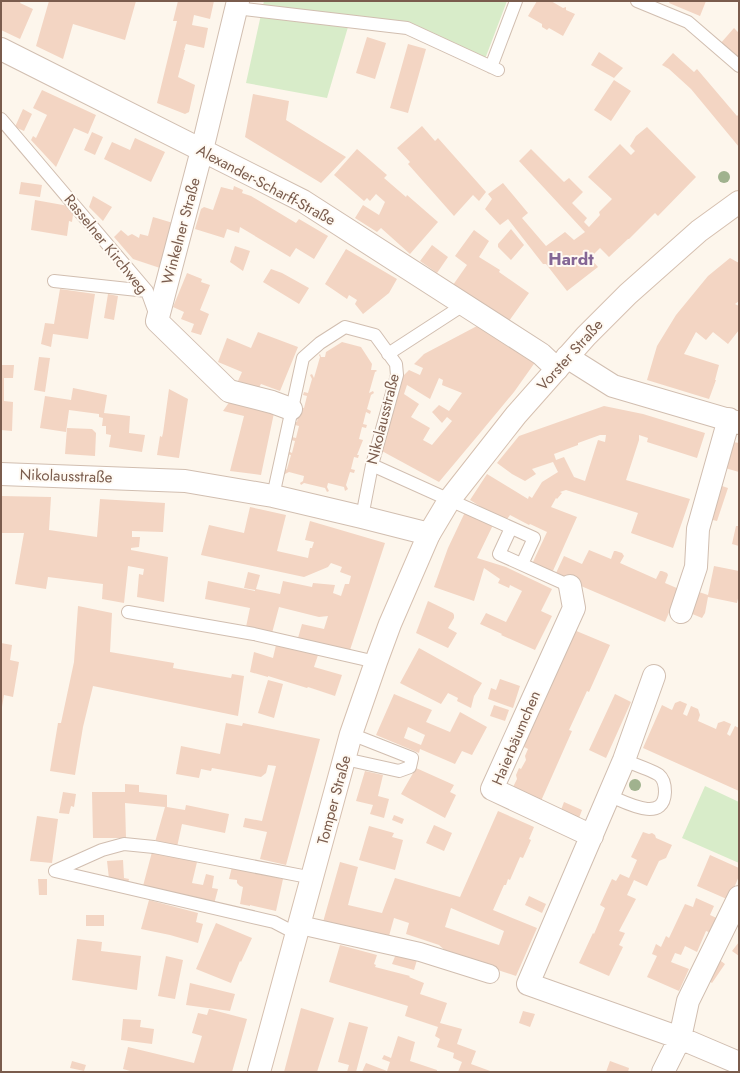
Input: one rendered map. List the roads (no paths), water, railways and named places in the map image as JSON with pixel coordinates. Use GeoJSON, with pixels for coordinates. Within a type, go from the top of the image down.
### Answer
{"type":"FeatureCollection","features":[{"type":"Feature","properties":{"kind":"street","name":"Winkelner Straße"},"geometry":{"type":"LineString","coordinates":[[158,321],[202,150],[237,4]]}},
{"type":"Feature","properties":{"kind":"street","name":"Alexander-Scharff-Straße"},"geometry":{"type":"LineString","coordinates":[[1,49],[303,201],[541,354],[613,386],[734,421]]}},
{"type":"Feature","properties":{"kind":"street","name":"Vorster Straße"},"geometry":{"type":"LineString","coordinates":[[429,534],[450,499],[516,415],[586,336],[628,294],[699,231],[739,202]]}},
{"type":"Feature","properties":{"kind":"street","name":"Rasselner Kirchweg"},"geometry":{"type":"LineString","coordinates":[[158,321],[229,391],[272,402],[291,409]]}},
{"type":"Feature","properties":{"kind":"street"},"geometry":{"type":"LineString","coordinates":[[681,612],[696,568],[698,529],[734,421]]}},
{"type":"Feature","properties":{"kind":"street","name":"Nikolausstraße"},"geometry":{"type":"LineString","coordinates":[[1,474],[185,481],[273,496],[429,534]]}},
{"type":"Feature","properties":{"kind":"street","name":"Tomper Straße"},"geometry":{"type":"LineString","coordinates":[[259,1072],[351,734],[390,624],[429,534]]}},
{"type":"Feature","properties":{"kind":"street","name":"Haierbäumchen"},"geometry":{"type":"LineString","coordinates":[[570,586],[574,608],[492,789],[592,836]]}},
{"type":"Feature","properties":{"kind":"street"},"geometry":{"type":"LineString","coordinates":[[654,676],[610,796],[528,984],[680,1038],[739,1062]]}},
{"type":"Feature","properties":{"kind":"street"},"geometry":{"type":"LineString","coordinates":[[663,1072],[680,1038],[688,1000],[739,898]]}},
{"type":"Feature","properties":{"kind":"street"},"geometry":{"type":"LineString","coordinates":[[298,929],[420,952],[490,974]]}},
{"type":"Feature","properties":{"kind":"lane"},"geometry":{"type":"LineString","coordinates":[[237,4],[407,28],[494,68],[516,1]]}},
{"type":"Feature","properties":{"kind":"lane"},"geometry":{"type":"LineString","coordinates":[[637,1],[688,22],[739,66]]}},
{"type":"Feature","properties":{"kind":"lane","name":"Rasselner Kirchweg"},"geometry":{"type":"LineString","coordinates":[[1,119],[148,291],[158,321]]}},
{"type":"Feature","properties":{"kind":"lane"},"geometry":{"type":"LineString","coordinates":[[54,281],[148,291]]}},
{"type":"Feature","properties":{"kind":"lane"},"geometry":{"type":"LineString","coordinates":[[388,354],[465,304]]}},
{"type":"Feature","properties":{"kind":"lane","name":"Nikolausstraße"},"geometry":{"type":"LineString","coordinates":[[273,496],[303,358],[320,343],[345,327],[375,335],[396,364],[396,374],[372,465],[362,517]]}},
{"type":"Feature","properties":{"kind":"lane"},"geometry":{"type":"LineString","coordinates":[[372,465],[534,538],[522,564]]}},
{"type":"Feature","properties":{"kind":"lane"},"geometry":{"type":"LineString","coordinates":[[511,528],[499,554],[570,586]]}},
{"type":"Feature","properties":{"kind":"lane"},"geometry":{"type":"LineString","coordinates":[[128,612],[254,634],[376,662]]}},
{"type":"Feature","properties":{"kind":"lane"},"geometry":{"type":"LineString","coordinates":[[345,759],[399,771],[410,767],[412,758],[351,734]]}},
{"type":"Feature","properties":{"kind":"lane"},"geometry":{"type":"LineString","coordinates":[[610,796],[637,807],[653,810],[662,801],[665,793],[664,782],[659,775],[624,760]]}},
{"type":"Feature","properties":{"kind":"lane"},"geometry":{"type":"LineString","coordinates":[[298,929],[274,922],[55,871],[102,850],[124,844],[154,847],[313,878]]}},
{"type":"Feature","properties":{"kind":"district","name":"Hardt"},"geometry":{"type":"Point","coordinates":[571,259]}}]}
